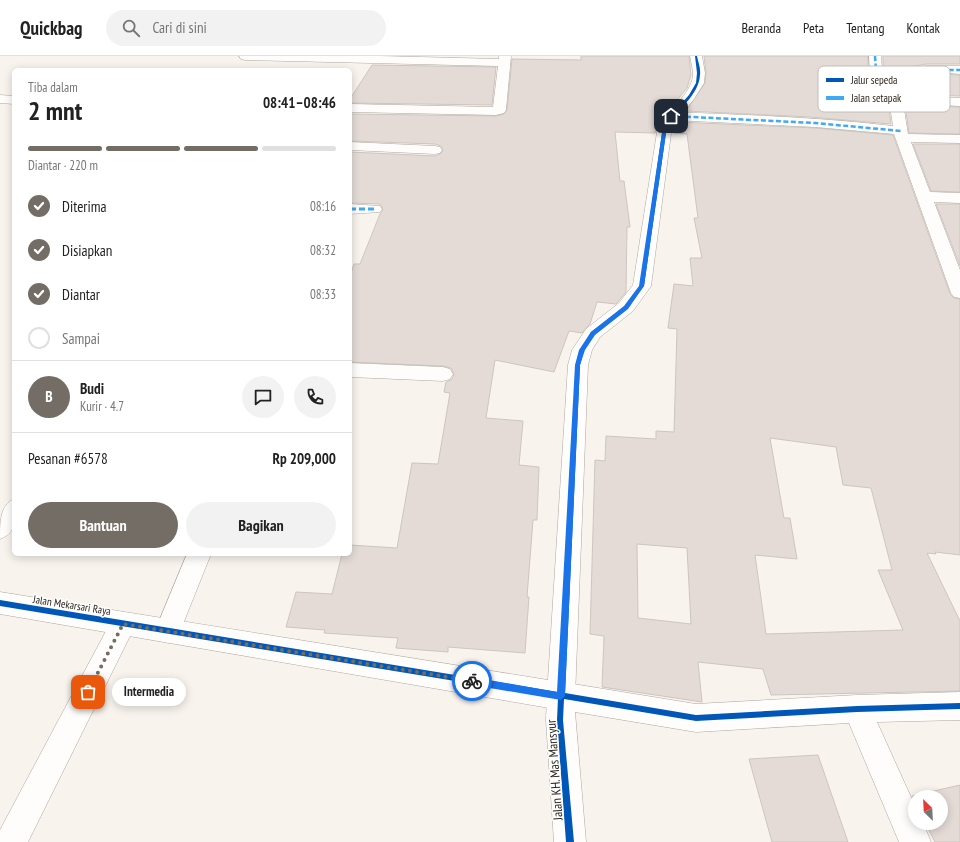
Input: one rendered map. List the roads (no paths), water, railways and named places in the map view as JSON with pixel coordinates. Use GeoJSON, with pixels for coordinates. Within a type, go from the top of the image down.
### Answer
{"type":"FeatureCollection","features":[{"type":"Feature","properties":{"kind":"street"},"geometry":{"type":"LineString","coordinates":[[245,56],[504,59],[499,110],[496,111],[352,108]]}},
{"type":"Feature","properties":{"kind":"street"},"geometry":{"type":"LineString","coordinates":[[561,696],[578,365],[582,350],[593,334],[626,308],[642,286],[665,126],[671,116],[688,99],[696,84],[699,74],[696,56]]}},
{"type":"Feature","properties":{"kind":"street"},"geometry":{"type":"LineString","coordinates":[[875,56],[876,66]]}},
{"type":"Feature","properties":{"kind":"street"},"geometry":{"type":"LineString","coordinates":[[312,68],[320,57]]}},
{"type":"Feature","properties":{"kind":"street"},"geometry":{"type":"LineString","coordinates":[[0,99],[12,100]]}},
{"type":"Feature","properties":{"kind":"street"},"geometry":{"type":"LineString","coordinates":[[950,102],[960,102]]}},
{"type":"Feature","properties":{"kind":"street"},"geometry":{"type":"LineString","coordinates":[[898,112],[902,134],[924,197],[954,258],[960,293]]}},
{"type":"Feature","properties":{"kind":"street"},"geometry":{"type":"LineString","coordinates":[[671,116],[825,123],[902,134],[960,139]]}},
{"type":"Feature","properties":{"kind":"street"},"geometry":{"type":"LineString","coordinates":[[352,146],[435,150]]}},
{"type":"Feature","properties":{"kind":"street"},"geometry":{"type":"LineString","coordinates":[[924,197],[960,198]]}},
{"type":"Feature","properties":{"kind":"street"},"geometry":{"type":"LineString","coordinates":[[352,209],[374,209]]}},
{"type":"Feature","properties":{"kind":"street"},"geometry":{"type":"LineString","coordinates":[[352,370],[443,374]]}},
{"type":"Feature","properties":{"kind":"street"},"geometry":{"type":"LineString","coordinates":[[0,529],[12,511]]}},
{"type":"Feature","properties":{"kind":"street"},"geometry":{"type":"LineString","coordinates":[[168,631],[198,556]]}},
{"type":"Feature","properties":{"kind":"street","name":"Jalan Mekarsari Raya"},"geometry":{"type":"LineString","coordinates":[[0,603],[696,718],[856,709],[960,706]]}},
{"type":"Feature","properties":{"kind":"street"},"geometry":{"type":"LineString","coordinates":[[11,842],[123,624]]}},
{"type":"Feature","properties":{"kind":"street","name":"Jalan KH. Mas Mansyur"},"geometry":{"type":"LineString","coordinates":[[561,696],[560,720],[570,842]]}},
{"type":"Feature","properties":{"kind":"street"},"geometry":{"type":"LineString","coordinates":[[856,709],[915,842]]}},
{"type":"Feature","properties":{"kind":"place","name":"Intermedia"},"geometry":{"type":"Point","coordinates":[88,692]}}]}
